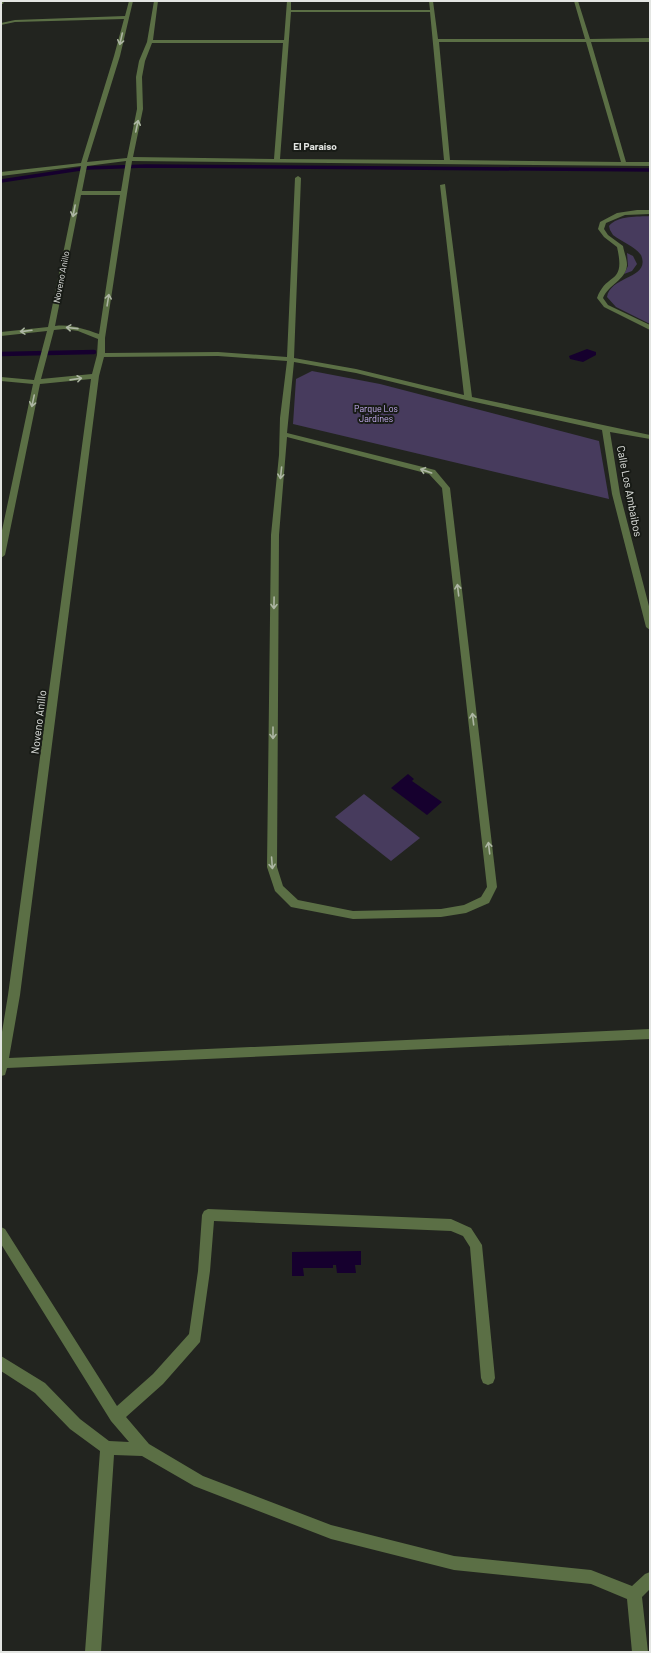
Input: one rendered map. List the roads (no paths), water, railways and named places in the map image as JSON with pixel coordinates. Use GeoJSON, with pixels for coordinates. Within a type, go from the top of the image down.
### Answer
{"type":"FeatureCollection","features":[{"type":"Feature","properties":{"kind":"street","name":"Noveno Anillo"},"geometry":{"type":"LineString","coordinates":[[1,555],[37,382],[51,328],[83,167],[118,56],[131,1]]}},
{"type":"Feature","properties":{"kind":"street"},"geometry":{"type":"LineString","coordinates":[[1,334],[51,328],[79,329],[102,338],[128,165],[140,109],[139,77],[142,61],[150,42],[156,1]]}},
{"type":"Feature","properties":{"kind":"street"},"geometry":{"type":"LineString","coordinates":[[277,160],[289,1]]}},
{"type":"Feature","properties":{"kind":"street"},"geometry":{"type":"LineString","coordinates":[[431,1],[447,163]]}},
{"type":"Feature","properties":{"kind":"street"},"geometry":{"type":"LineString","coordinates":[[576,1],[624,164]]}},
{"type":"Feature","properties":{"kind":"street"},"geometry":{"type":"LineString","coordinates":[[288,11],[432,11]]}},
{"type":"Feature","properties":{"kind":"street"},"geometry":{"type":"LineString","coordinates":[[1,24],[23,21],[127,17]]}},
{"type":"Feature","properties":{"kind":"street"},"geometry":{"type":"LineString","coordinates":[[436,42],[650,40]]}},
{"type":"Feature","properties":{"kind":"street"},"geometry":{"type":"LineString","coordinates":[[150,42],[285,41]]}},
{"type":"Feature","properties":{"kind":"street"},"geometry":{"type":"LineString","coordinates":[[1,174],[83,167],[277,160],[650,164]]}},
{"type":"Feature","properties":{"kind":"street"},"geometry":{"type":"LineString","coordinates":[[284,434],[432,472],[446,488],[492,887],[485,900],[466,909],[434,913],[353,915],[295,904],[279,888],[272,867],[275,535],[290,360],[298,178]]}},
{"type":"Feature","properties":{"kind":"street"},"geometry":{"type":"LineString","coordinates":[[443,185],[468,398]]}},
{"type":"Feature","properties":{"kind":"street"},"geometry":{"type":"LineString","coordinates":[[78,193],[125,193]]}},
{"type":"Feature","properties":{"kind":"street"},"geometry":{"type":"LineString","coordinates":[[650,212],[625,213],[612,216],[603,222],[601,229],[606,236],[620,246],[623,268],[617,279],[602,291],[600,298],[606,306],[650,328]]}},
{"type":"Feature","properties":{"kind":"street","name":"Noveno Anillo"},"geometry":{"type":"LineString","coordinates":[[2,1066],[14,995],[95,376],[101,355],[102,338]]}},
{"type":"Feature","properties":{"kind":"street"},"geometry":{"type":"LineString","coordinates":[[101,355],[160,353],[246,354],[290,360],[362,372],[468,398],[606,429],[650,437]]}},
{"type":"Feature","properties":{"kind":"street"},"geometry":{"type":"LineString","coordinates":[[1,379],[37,382],[95,376]]}},
{"type":"Feature","properties":{"kind":"street","name":"Calle Los Ambaibos"},"geometry":{"type":"LineString","coordinates":[[606,429],[616,494],[650,627]]}},
{"type":"Feature","properties":{"kind":"street"},"geometry":{"type":"LineString","coordinates":[[2,1066],[650,1034]]}},
{"type":"Feature","properties":{"kind":"street"},"geometry":{"type":"LineString","coordinates":[[116,1416],[158,1378],[195,1337],[204,1271],[208,1215],[451,1225],[467,1232],[476,1245],[488,1378]]}},
{"type":"Feature","properties":{"kind":"street"},"geometry":{"type":"LineString","coordinates":[[1,1233],[116,1416],[144,1449],[199,1481],[331,1532],[454,1563],[591,1577],[634,1594]]}},
{"type":"Feature","properties":{"kind":"street"},"geometry":{"type":"LineString","coordinates":[[1,1363],[40,1388],[75,1424],[106,1448],[144,1449]]}},
{"type":"Feature","properties":{"kind":"street"},"geometry":{"type":"LineString","coordinates":[[93,1652],[106,1481],[106,1448]]}},
{"type":"Feature","properties":{"kind":"street"},"geometry":{"type":"LineString","coordinates":[[634,1594],[650,1579]]}},
{"type":"Feature","properties":{"kind":"street"},"geometry":{"type":"LineString","coordinates":[[634,1594],[640,1652]]}},
{"type":"Feature","properties":{"kind":"waterway"},"geometry":{"type":"LineString","coordinates":[[1,181],[87,168],[146,166],[650,170]]}},
{"type":"Feature","properties":{"kind":"waterway"},"geometry":{"type":"LineString","coordinates":[[1,354],[94,352]]}},
{"type":"Feature","properties":{"kind":"district","name":"El Paraíso"},"geometry":{"type":"Point","coordinates":[315,146]}},
{"type":"Feature","properties":{"kind":"park label","name":"Parque Los Jardines"},"geometry":{"type":"Point","coordinates":[376,414]}}]}
